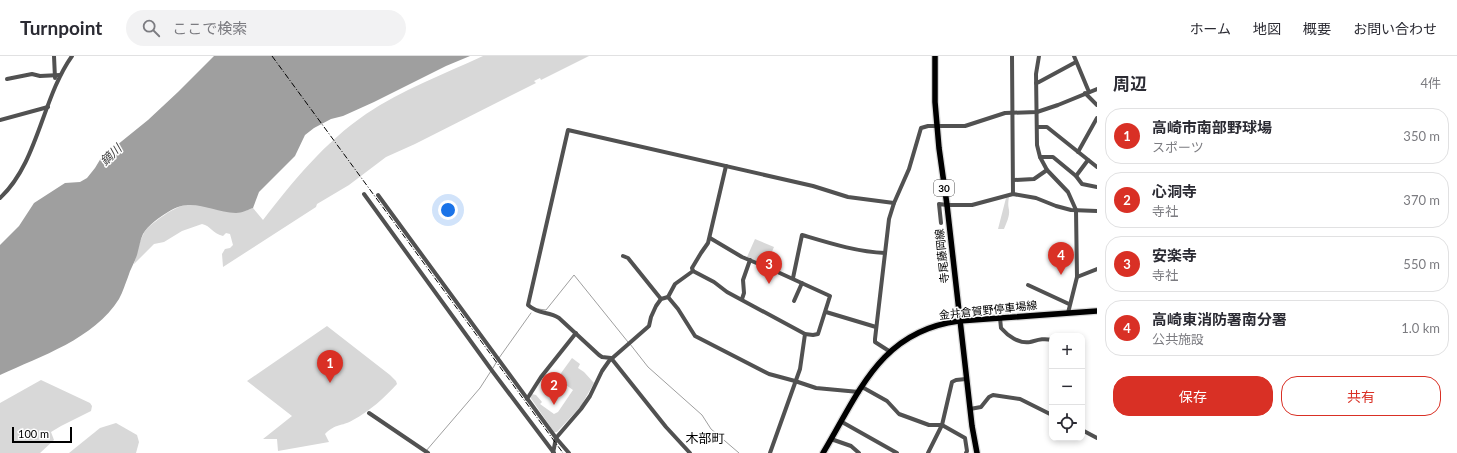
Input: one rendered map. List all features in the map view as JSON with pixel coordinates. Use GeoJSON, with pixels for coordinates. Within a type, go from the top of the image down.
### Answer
{"type":"FeatureCollection","features":[{"type":"Feature","properties":{"kind":"main road","name":"寺尾藤岡線"},"geometry":{"type":"LineString","coordinates":[[935,56],[935,94],[939,148],[947,205],[966,379],[977,453]]}},
{"type":"Feature","properties":{"kind":"main road","name":"金井倉賀野停車場線"},"geometry":{"type":"LineString","coordinates":[[822,453],[842,422],[860,389],[878,363],[890,351],[911,336],[938,324],[959,321],[1097,311]]}},
{"type":"Feature","properties":{"kind":"street"},"geometry":{"type":"LineString","coordinates":[[54,56],[58,75]]}},
{"type":"Feature","properties":{"kind":"street"},"geometry":{"type":"LineString","coordinates":[[0,198],[11,186],[21,169],[48,107],[58,75],[72,56]]}},
{"type":"Feature","properties":{"kind":"street"},"geometry":{"type":"LineString","coordinates":[[1012,56],[1013,194]]}},
{"type":"Feature","properties":{"kind":"street"},"geometry":{"type":"LineString","coordinates":[[1038,56],[1036,68],[1037,145],[1040,157],[1046,170],[1068,192],[1076,210],[1077,277],[1069,304],[1068,313]]}},
{"type":"Feature","properties":{"kind":"street"},"geometry":{"type":"LineString","coordinates":[[1074,56],[1087,93],[1097,105]]}},
{"type":"Feature","properties":{"kind":"street"},"geometry":{"type":"LineString","coordinates":[[1036,83],[1076,62]]}},
{"type":"Feature","properties":{"kind":"street"},"geometry":{"type":"LineString","coordinates":[[7,79],[32,74],[40,76],[58,75]]}},
{"type":"Feature","properties":{"kind":"street"},"geometry":{"type":"LineString","coordinates":[[890,351],[875,342],[888,224],[894,203],[909,169],[922,127],[965,126],[1005,113],[1037,112],[1097,89]]}},
{"type":"Feature","properties":{"kind":"street"},"geometry":{"type":"LineString","coordinates":[[0,120],[48,107]]}},
{"type":"Feature","properties":{"kind":"street"},"geometry":{"type":"LineString","coordinates":[[1078,152],[1097,118]]}},
{"type":"Feature","properties":{"kind":"street"},"geometry":{"type":"LineString","coordinates":[[1037,127],[1047,127],[1097,167]]}},
{"type":"Feature","properties":{"kind":"street"},"geometry":{"type":"LineString","coordinates":[[690,453],[666,427],[611,358],[602,357],[599,355],[556,316],[537,312],[528,305],[568,130],[813,186],[848,196],[894,203]]}},
{"type":"Feature","properties":{"kind":"street"},"geometry":{"type":"LineString","coordinates":[[1040,157],[1053,157],[1076,176],[1084,185],[1097,187]]}},
{"type":"Feature","properties":{"kind":"street"},"geometry":{"type":"LineString","coordinates":[[1076,176],[1088,160]]}},
{"type":"Feature","properties":{"kind":"street"},"geometry":{"type":"LineString","coordinates":[[554,452],[556,438],[590,396],[602,371],[611,358],[649,326],[652,312],[661,299],[668,297],[675,284],[693,271],[692,268],[710,238],[726,166]]}},
{"type":"Feature","properties":{"kind":"street"},"geometry":{"type":"LineString","coordinates":[[1014,180],[1034,179],[1046,170]]}},
{"type":"Feature","properties":{"kind":"street"},"geometry":{"type":"LineString","coordinates":[[364,194],[497,378],[554,452]]}},
{"type":"Feature","properties":{"kind":"street"},"geometry":{"type":"LineString","coordinates":[[941,223],[939,204],[972,205],[1013,194],[1036,198],[1056,206],[1076,210],[1097,211]]}},
{"type":"Feature","properties":{"kind":"street"},"geometry":{"type":"LineString","coordinates":[[378,195],[556,438],[569,453]]}},
{"type":"Feature","properties":{"kind":"street"},"geometry":{"type":"LineString","coordinates":[[793,278],[802,235],[873,253],[885,253]]}},
{"type":"Feature","properties":{"kind":"street"},"geometry":{"type":"LineString","coordinates":[[693,271],[714,282],[727,292],[805,334],[818,334],[830,296],[731,251],[710,238]]}},
{"type":"Feature","properties":{"kind":"street"},"geometry":{"type":"LineString","coordinates":[[623,256],[628,258],[661,299]]}},
{"type":"Feature","properties":{"kind":"street"},"geometry":{"type":"LineString","coordinates":[[742,299],[744,293],[743,280],[750,260]]}},
{"type":"Feature","properties":{"kind":"street"},"geometry":{"type":"LineString","coordinates":[[1077,277],[1097,269]]}},
{"type":"Feature","properties":{"kind":"street"},"geometry":{"type":"LineString","coordinates":[[794,301],[802,283]]}},
{"type":"Feature","properties":{"kind":"street"},"geometry":{"type":"LineString","coordinates":[[1028,285],[1069,304]]}},
{"type":"Feature","properties":{"kind":"street"},"geometry":{"type":"LineString","coordinates":[[668,297],[678,309],[695,336],[769,374],[816,388],[860,389],[887,401],[899,414],[929,425],[942,425],[965,438],[966,453]]}},
{"type":"Feature","properties":{"kind":"street"},"geometry":{"type":"LineString","coordinates":[[826,312],[876,327]]}},
{"type":"Feature","properties":{"kind":"street"},"geometry":{"type":"LineString","coordinates":[[1000,318],[1001,328],[1017,340],[1024,342],[1045,338],[1049,339]]}},
{"type":"Feature","properties":{"kind":"street"},"geometry":{"type":"LineString","coordinates":[[528,399],[542,377],[576,333]]}},
{"type":"Feature","properties":{"kind":"street"},"geometry":{"type":"LineString","coordinates":[[770,453],[800,369],[805,334]]}},
{"type":"Feature","properties":{"kind":"street"},"geometry":{"type":"LineString","coordinates":[[928,453],[942,425],[952,382],[966,379]]}},
{"type":"Feature","properties":{"kind":"street"},"geometry":{"type":"LineString","coordinates":[[970,408],[981,407],[989,397],[993,395],[1020,398],[1049,413]]}},
{"type":"Feature","properties":{"kind":"street"},"geometry":{"type":"LineString","coordinates":[[369,413],[428,453]]}},
{"type":"Feature","properties":{"kind":"street"},"geometry":{"type":"LineString","coordinates":[[842,422],[897,453]]}},
{"type":"Feature","properties":{"kind":"street"},"geometry":{"type":"LineString","coordinates":[[1085,432],[1097,438]]}},
{"type":"Feature","properties":{"kind":"street"},"geometry":{"type":"LineString","coordinates":[[831,439],[851,446],[859,453]]}},
{"type":"Feature","properties":{"kind":"shaded area"},"geometry":{"type":"Polygon","coordinates":[[[483,56],[589,56],[541,80],[540,78],[534,81],[536,83],[386,157],[349,185],[317,204],[316,207],[223,267],[222,254],[225,249],[230,248],[233,245],[230,234],[226,233],[223,236],[219,235],[208,226],[202,224],[182,231],[164,242],[154,244],[134,264],[144,232],[150,225],[164,215],[180,207],[193,204],[237,212],[253,208],[263,220],[310,163],[351,125],[394,97],[483,56]]]}},
{"type":"Feature","properties":{"kind":"shaded area"},"geometry":{"type":"Polygon","coordinates":[[[1009,197],[1008,220],[1004,229],[998,229],[1006,198],[1009,197]]]}},
{"type":"Feature","properties":{"kind":"shaded area"},"geometry":{"type":"Polygon","coordinates":[[[755,239],[774,247],[766,265],[747,257],[755,239]]]}},
{"type":"Feature","properties":{"kind":"shaded area"},"geometry":{"type":"Polygon","coordinates":[[[327,326],[390,375],[397,384],[365,413],[325,434],[329,442],[278,451],[277,439],[263,439],[292,416],[247,381],[327,326]]]}},
{"type":"Feature","properties":{"kind":"shaded area"},"geometry":{"type":"Polygon","coordinates":[[[572,358],[580,364],[578,368],[594,383],[581,406],[557,432],[554,432],[530,397],[532,394],[536,395],[542,402],[540,404],[554,414],[558,412],[573,390],[563,383],[557,392],[542,380],[546,374],[556,380],[572,358]]]}},
{"type":"Feature","properties":{"kind":"shaded area"},"geometry":{"type":"Polygon","coordinates":[[[41,380],[90,403],[92,406],[91,411],[51,432],[54,440],[40,453],[0,453],[0,403],[41,380]]]}},
{"type":"Feature","properties":{"kind":"shaded area"},"geometry":{"type":"Polygon","coordinates":[[[116,423],[137,435],[139,442],[136,453],[69,453],[100,428],[116,423]]]}},
{"type":"Feature","properties":{"kind":"water","name":"鏑川"},"geometry":{"type":"Polygon","coordinates":[[[214,56],[470,56],[446,66],[374,102],[343,116],[331,119],[314,128],[305,135],[295,156],[259,192],[253,208],[236,213],[202,206],[185,205],[177,207],[161,216],[151,224],[143,234],[136,258],[122,294],[108,313],[96,325],[66,345],[0,375],[0,245],[19,226],[34,203],[65,183],[80,182],[87,178],[101,158],[148,120],[214,56]]]}},
{"type":"Feature","properties":{"kind":"waterway"},"geometry":{"type":"LineString","coordinates":[[538,309],[546,310],[574,275],[628,342]]}},
{"type":"Feature","properties":{"kind":"waterway"},"geometry":{"type":"LineString","coordinates":[[499,358],[531,313]]}},
{"type":"Feature","properties":{"kind":"waterway"},"geometry":{"type":"LineString","coordinates":[[630,344],[648,367],[702,415],[711,429],[739,453]]}},
{"type":"Feature","properties":{"kind":"waterway"},"geometry":{"type":"LineString","coordinates":[[493,368],[497,361]]}},
{"type":"Feature","properties":{"kind":"waterway"},"geometry":{"type":"LineString","coordinates":[[426,451],[480,388],[491,371]]}},
{"type":"Feature","properties":{"kind":"railway"},"geometry":{"type":"LineString","coordinates":[[272,56],[563,453]]}},
{"type":"Feature","properties":{"kind":"place","name":"高崎東消防署南分署"},"geometry":{"type":"Point","coordinates":[1061,275]}},
{"type":"Feature","properties":{"kind":"place","name":"安楽寺"},"geometry":{"type":"Point","coordinates":[769,284]}},
{"type":"Feature","properties":{"kind":"place","name":"高崎市南部野球場"},"geometry":{"type":"Point","coordinates":[330,383]}},
{"type":"Feature","properties":{"kind":"place","name":"心洞寺"},"geometry":{"type":"Point","coordinates":[554,405]}},
{"type":"Feature","properties":{"kind":"district","name":"木部町"},"geometry":{"type":"Point","coordinates":[705,438]}}]}
